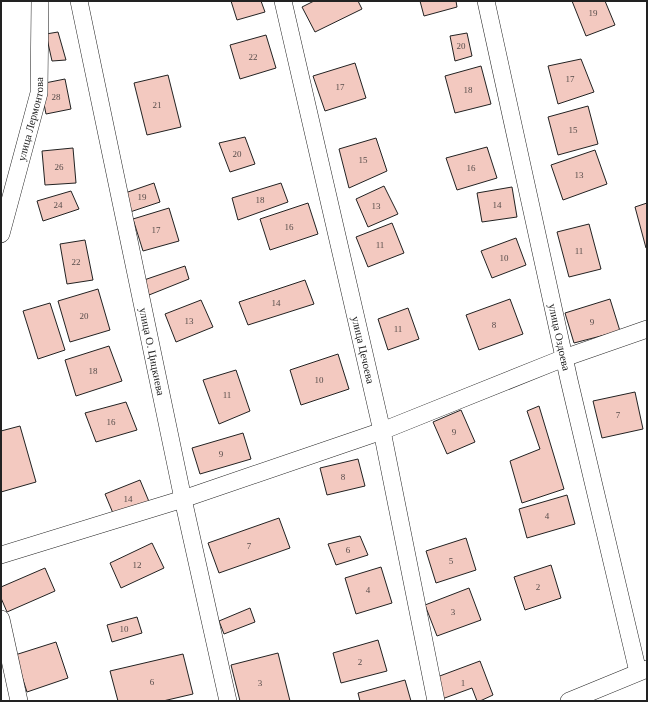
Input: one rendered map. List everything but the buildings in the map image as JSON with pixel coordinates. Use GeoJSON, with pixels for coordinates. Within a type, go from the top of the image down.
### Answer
{"type":"FeatureCollection","features":[{"type":"Feature","properties":{"kind":"street","name":"улица Лермонтова"},"geometry":{"type":"LineString","coordinates":[[1,234],[39,94],[40,1]]}},
{"type":"Feature","properties":{"kind":"street","name":"улица О. Цицкиева"},"geometry":{"type":"LineString","coordinates":[[79,1],[183,500],[228,701]]}},
{"type":"Feature","properties":{"kind":"street","name":"улица Цечоева"},"geometry":{"type":"LineString","coordinates":[[282,1],[382,431],[436,701]]}},
{"type":"Feature","properties":{"kind":"street","name":"улица Оздоева"},"geometry":{"type":"LineString","coordinates":[[486,1],[564,358],[643,670]]}},
{"type":"Feature","properties":{"kind":"street"},"geometry":{"type":"LineString","coordinates":[[1,555],[183,500],[382,431],[564,358],[647,329]]}},
{"type":"Feature","properties":{"kind":"street"},"geometry":{"type":"LineString","coordinates":[[1,619],[19,701]]}},
{"type":"Feature","properties":{"kind":"street"},"geometry":{"type":"LineString","coordinates":[[569,701],[643,670]]}}]}
